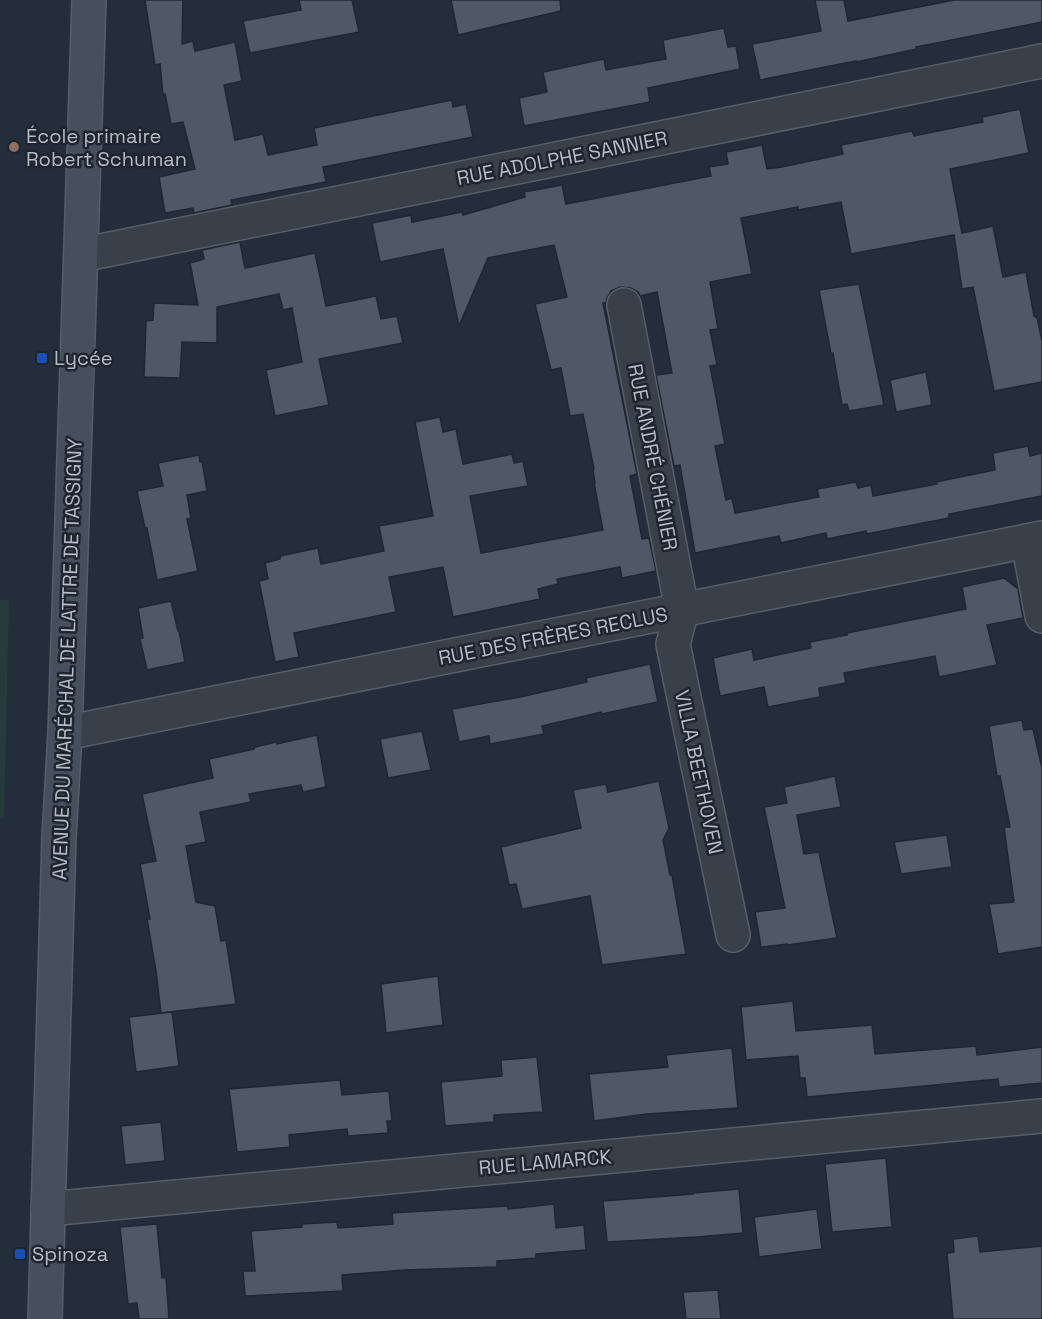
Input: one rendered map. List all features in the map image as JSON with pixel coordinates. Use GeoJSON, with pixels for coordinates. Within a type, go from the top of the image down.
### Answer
{"type":"FeatureCollection","features":[{"type":"Feature","properties":{"kind":"street","name":"AVENUE DU MARÉCHAL DE LATTRE DE TASSIGNY"},"geometry":{"type":"LineString","coordinates":[[45,1319],[59,837],[65,733],[89,0]]}},
{"type":"Feature","properties":{"kind":"street","name":"RUE ADOLPHE SANNIER"},"geometry":{"type":"LineString","coordinates":[[81,255],[1042,61]]}},
{"type":"Feature","properties":{"kind":"street","name":"RUE ANDRÉ CHÉNIER"},"geometry":{"type":"LineString","coordinates":[[624,305],[682,610]]}},
{"type":"Feature","properties":{"kind":"street","name":"RUE DES FRÈRES RECLUS"},"geometry":{"type":"LineString","coordinates":[[65,733],[1035,539]]}},
{"type":"Feature","properties":{"kind":"street"},"geometry":{"type":"LineString","coordinates":[[1035,539],[1042,616]]}},
{"type":"Feature","properties":{"kind":"street","name":"VILLA BEETHOVEN"},"geometry":{"type":"LineString","coordinates":[[682,610],[673,644],[733,935]]}},
{"type":"Feature","properties":{"kind":"street","name":"RUE LAMARCK"},"geometry":{"type":"LineString","coordinates":[[48,1209],[1042,1116]]}},
{"type":"Feature","properties":{"kind":"green space"},"geometry":{"type":"Polygon","coordinates":[[[0,600],[9,600],[4,818],[0,819],[0,600]]]}},
{"type":"Feature","properties":{"kind":"building"},"geometry":{"type":"Polygon","coordinates":[[[145,0],[183,0],[182,44],[193,41],[195,51],[235,42],[242,81],[224,85],[235,140],[263,134],[268,155],[317,145],[314,128],[452,100],[453,107],[466,104],[473,137],[323,167],[326,182],[231,200],[232,205],[194,213],[193,208],[165,213],[159,177],[195,169],[183,122],[171,124],[165,94],[163,95],[160,64],[155,65],[145,0]]]}},
{"type":"Feature","properties":{"kind":"building"},"geometry":{"type":"Polygon","coordinates":[[[299,0],[352,0],[359,32],[250,53],[243,21],[301,10],[299,0]]]}},
{"type":"Feature","properties":{"kind":"building"},"geometry":{"type":"Polygon","coordinates":[[[451,0],[560,0],[561,11],[458,35],[451,0]]]}},
{"type":"Feature","properties":{"kind":"building"},"geometry":{"type":"Polygon","coordinates":[[[815,0],[844,0],[848,21],[954,0],[1042,0],[1042,22],[760,80],[752,44],[821,31],[815,0]]]}},
{"type":"Feature","properties":{"kind":"building"},"geometry":{"type":"Polygon","coordinates":[[[724,28],[728,47],[736,46],[740,69],[648,88],[650,102],[524,126],[519,98],[547,92],[543,72],[604,59],[606,70],[666,59],[663,40],[724,28]]]}},
{"type":"Feature","properties":{"kind":"building"},"geometry":{"type":"Polygon","coordinates":[[[1020,109],[1029,153],[950,169],[962,233],[993,226],[1003,277],[1026,272],[1034,316],[1037,318],[1042,341],[1042,382],[994,391],[973,287],[962,289],[954,235],[851,254],[841,202],[798,210],[798,207],[741,218],[752,274],[710,282],[718,329],[710,330],[717,365],[710,366],[725,444],[715,446],[726,500],[732,498],[735,513],[819,497],[817,489],[856,482],[858,488],[871,485],[873,496],[937,484],[936,482],[995,470],[993,453],[1028,446],[1030,456],[1042,453],[1042,496],[949,514],[949,518],[867,534],[866,531],[827,539],[826,533],[781,543],[779,536],[695,553],[680,465],[674,466],[656,375],[672,373],[657,292],[640,296],[631,288],[620,287],[611,291],[606,303],[603,303],[637,474],[630,476],[642,539],[649,538],[656,571],[622,578],[620,567],[557,579],[558,584],[538,589],[540,599],[453,617],[443,567],[389,577],[396,612],[294,633],[299,657],[275,662],[259,581],[268,579],[265,563],[280,559],[280,556],[318,548],[321,564],[384,551],[379,526],[433,516],[415,422],[440,417],[443,432],[456,429],[463,464],[512,454],[514,463],[523,461],[528,486],[470,496],[481,553],[603,530],[583,414],[570,416],[561,368],[551,370],[535,304],[567,297],[554,245],[488,258],[459,326],[443,249],[380,262],[372,223],[411,215],[412,222],[462,212],[463,215],[525,197],[524,192],[562,185],[566,204],[711,176],[709,167],[728,164],[726,152],[762,145],[767,169],[782,167],[843,154],[841,145],[912,131],[914,136],[983,122],[982,117],[1020,109]]]}},
{"type":"Feature","properties":{"kind":"building"},"geometry":{"type":"Polygon","coordinates":[[[240,242],[245,268],[315,253],[326,306],[376,296],[381,319],[397,316],[403,343],[319,359],[329,405],[275,416],[266,370],[302,362],[292,308],[283,310],[279,294],[217,307],[217,343],[182,342],[180,378],[144,377],[146,321],[153,320],[154,303],[198,305],[190,263],[204,259],[202,250],[240,242]]]}},
{"type":"Feature","properties":{"kind":"building"},"geometry":{"type":"Polygon","coordinates":[[[859,284],[884,405],[849,411],[847,404],[842,405],[819,290],[859,284]]]}},
{"type":"Feature","properties":{"kind":"building"},"geometry":{"type":"Polygon","coordinates":[[[926,372],[932,405],[896,412],[890,380],[926,372]]]}},
{"type":"Feature","properties":{"kind":"building"},"geometry":{"type":"Polygon","coordinates":[[[199,455],[207,491],[187,495],[191,518],[187,519],[198,571],[157,580],[137,491],[163,486],[158,463],[199,455]]]}},
{"type":"Feature","properties":{"kind":"building"},"geometry":{"type":"Polygon","coordinates":[[[1004,578],[1018,589],[1023,618],[987,625],[997,665],[939,677],[935,656],[844,673],[846,683],[819,688],[820,697],[768,707],[764,687],[720,696],[713,658],[752,649],[754,660],[811,648],[810,642],[847,635],[847,633],[966,609],[962,587],[1004,578]]]}},
{"type":"Feature","properties":{"kind":"building"},"geometry":{"type":"Polygon","coordinates":[[[171,601],[185,662],[147,670],[140,639],[143,638],[138,608],[171,601]]]}},
{"type":"Feature","properties":{"kind":"building"},"geometry":{"type":"Polygon","coordinates":[[[650,664],[658,702],[542,726],[544,734],[490,744],[489,736],[459,742],[452,709],[587,682],[586,678],[650,664]]]}},
{"type":"Feature","properties":{"kind":"building"},"geometry":{"type":"Polygon","coordinates":[[[1022,720],[1024,730],[1033,729],[1042,768],[1042,947],[998,954],[989,904],[1014,902],[1004,827],[1010,827],[1000,776],[997,776],[989,726],[1022,720]]]}},
{"type":"Feature","properties":{"kind":"building"},"geometry":{"type":"Polygon","coordinates":[[[422,731],[431,770],[388,778],[380,739],[422,731]]]}},
{"type":"Feature","properties":{"kind":"building"},"geometry":{"type":"Polygon","coordinates":[[[317,735],[326,787],[303,792],[301,785],[249,794],[251,802],[200,812],[206,842],[186,846],[196,902],[215,906],[221,941],[226,940],[236,1004],[161,1013],[147,919],[150,919],[140,864],[156,861],[142,794],[213,778],[209,759],[276,742],[277,744],[317,735]]]}},
{"type":"Feature","properties":{"kind":"building"},"geometry":{"type":"Polygon","coordinates":[[[835,776],[841,807],[797,815],[804,854],[819,852],[837,938],[761,947],[755,912],[785,908],[764,807],[787,803],[784,787],[835,776]]]}},
{"type":"Feature","properties":{"kind":"building"},"geometry":{"type":"Polygon","coordinates":[[[659,781],[669,828],[663,840],[670,875],[672,875],[686,954],[602,965],[590,896],[522,909],[516,884],[509,885],[501,847],[581,828],[573,790],[606,784],[608,792],[659,781]]]}},
{"type":"Feature","properties":{"kind":"building"},"geometry":{"type":"Polygon","coordinates":[[[947,835],[952,867],[901,874],[894,842],[947,835]]]}},
{"type":"Feature","properties":{"kind":"building"},"geometry":{"type":"Polygon","coordinates":[[[438,976],[443,1025],[386,1033],[381,984],[438,976]]]}},
{"type":"Feature","properties":{"kind":"building"},"geometry":{"type":"Polygon","coordinates":[[[793,1001],[796,1031],[872,1025],[875,1054],[976,1046],[977,1055],[1042,1047],[1042,1083],[999,1087],[998,1079],[807,1097],[805,1078],[800,1078],[798,1056],[746,1060],[741,1007],[793,1001]]]}},
{"type":"Feature","properties":{"kind":"building"},"geometry":{"type":"Polygon","coordinates":[[[172,1012],[179,1066],[136,1072],[129,1017],[172,1012]]]}},
{"type":"Feature","properties":{"kind":"building"},"geometry":{"type":"Polygon","coordinates":[[[732,1048],[738,1108],[647,1114],[594,1121],[589,1074],[668,1067],[666,1055],[732,1048]]]}},
{"type":"Feature","properties":{"kind":"building"},"geometry":{"type":"Polygon","coordinates":[[[537,1057],[543,1112],[494,1115],[494,1122],[445,1126],[441,1082],[502,1076],[501,1060],[537,1057]]]}},
{"type":"Feature","properties":{"kind":"building"},"geometry":{"type":"Polygon","coordinates":[[[340,1080],[342,1095],[389,1091],[392,1121],[387,1121],[388,1133],[348,1136],[347,1129],[289,1135],[290,1147],[237,1152],[229,1089],[340,1080]]]}},
{"type":"Feature","properties":{"kind":"building"},"geometry":{"type":"Polygon","coordinates":[[[161,1122],[165,1161],[125,1165],[121,1126],[161,1122]]]}},
{"type":"Feature","properties":{"kind":"building"},"geometry":{"type":"Polygon","coordinates":[[[886,1158],[892,1227],[832,1232],[825,1164],[886,1158]]]}},
{"type":"Feature","properties":{"kind":"building"},"geometry":{"type":"Polygon","coordinates":[[[739,1189],[743,1233],[607,1242],[603,1201],[739,1189]]]}},
{"type":"Feature","properties":{"kind":"building"},"geometry":{"type":"Polygon","coordinates":[[[554,1204],[556,1228],[584,1225],[586,1250],[536,1254],[536,1258],[497,1261],[497,1267],[342,1275],[343,1291],[245,1296],[243,1271],[255,1271],[251,1231],[337,1222],[338,1228],[393,1224],[392,1213],[508,1206],[508,1209],[554,1204]]]}},
{"type":"Feature","properties":{"kind":"building"},"geometry":{"type":"Polygon","coordinates":[[[817,1209],[822,1249],[759,1257],[754,1217],[817,1209]]]}},
{"type":"Feature","properties":{"kind":"building"},"geometry":{"type":"Polygon","coordinates":[[[157,1224],[162,1278],[166,1277],[169,1319],[139,1319],[137,1303],[128,1304],[120,1227],[157,1224]]]}},
{"type":"Feature","properties":{"kind":"building"},"geometry":{"type":"Polygon","coordinates":[[[978,1236],[980,1252],[1042,1246],[1042,1319],[953,1319],[947,1253],[954,1252],[953,1239],[978,1236]]]}},
{"type":"Feature","properties":{"kind":"building"},"geometry":{"type":"Polygon","coordinates":[[[718,1290],[721,1319],[686,1319],[683,1292],[718,1290]]]}},
{"type":"Feature","properties":{"kind":"place","name":"École primaire Robert Schuman"},"geometry":{"type":"Point","coordinates":[14,147]}},
{"type":"Feature","properties":{"kind":"place","name":"Lycée"},"geometry":{"type":"Point","coordinates":[42,358]}},
{"type":"Feature","properties":{"kind":"place","name":"Spinoza"},"geometry":{"type":"Point","coordinates":[20,1254]}}]}
